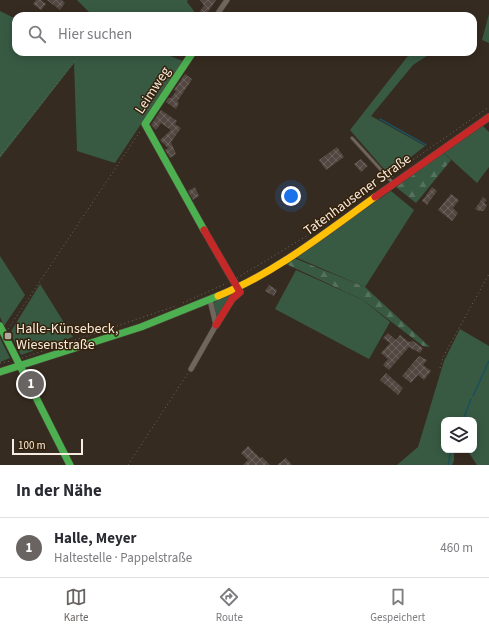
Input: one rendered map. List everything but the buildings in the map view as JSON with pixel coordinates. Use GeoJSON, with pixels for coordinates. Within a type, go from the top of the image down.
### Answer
{"type":"FeatureCollection","features":[{"type":"Feature","properties":{"kind":"street"},"geometry":{"type":"LineString","coordinates":[[219,12],[227,0]]}},
{"type":"Feature","properties":{"kind":"street","name":"Leimweg"},"geometry":{"type":"LineString","coordinates":[[189,56],[144,124],[232,281]]}},
{"type":"Feature","properties":{"kind":"street","name":"Tatenhausener Straße"},"geometry":{"type":"LineString","coordinates":[[0,372],[18,363],[141,327],[237,288],[304,247],[391,182],[489,117]]}},
{"type":"Feature","properties":{"kind":"street"},"geometry":{"type":"LineString","coordinates":[[232,281],[237,288]]}},
{"type":"Feature","properties":{"kind":"street","name":"Tatenhausener Straße"},"geometry":{"type":"LineString","coordinates":[[191,369],[216,325],[220,321],[229,302],[240,292],[237,288]]}},
{"type":"Feature","properties":{"kind":"street"},"geometry":{"type":"LineString","coordinates":[[210,300],[216,325]]}},
{"type":"Feature","properties":{"kind":"street"},"geometry":{"type":"LineString","coordinates":[[2,330],[70,465]]}},
{"type":"Feature","properties":{"kind":"lane"},"geometry":{"type":"LineString","coordinates":[[352,138],[391,182]]}},
{"type":"Feature","properties":{"kind":"path"},"geometry":{"type":"LineString","coordinates":[[0,156],[79,56]]}},
{"type":"Feature","properties":{"kind":"path"},"geometry":{"type":"LineString","coordinates":[[391,182],[397,171],[489,107]]}},
{"type":"Feature","properties":{"kind":"path"},"geometry":{"type":"LineString","coordinates":[[2,330],[144,124]]}},
{"type":"Feature","properties":{"kind":"path"},"geometry":{"type":"LineString","coordinates":[[183,303],[232,281],[326,223],[332,222]]}},
{"type":"Feature","properties":{"kind":"path"},"geometry":{"type":"LineString","coordinates":[[440,368],[443,357],[489,274]]}},
{"type":"Feature","properties":{"kind":"path"},"geometry":{"type":"LineString","coordinates":[[0,363],[18,363],[177,306]]}},
{"type":"Feature","properties":{"kind":"path"},"geometry":{"type":"LineString","coordinates":[[128,465],[191,369]]}},
{"type":"Feature","properties":{"kind":"green space"},"geometry":{"type":"Polygon","coordinates":[[[77,0],[188,0],[187,2],[194,11],[194,12],[89,12],[77,0]]]}},
{"type":"Feature","properties":{"kind":"green space"},"geometry":{"type":"Polygon","coordinates":[[[0,11],[12,17],[12,56],[170,56],[183,61],[115,163],[77,151],[74,63],[0,158],[0,11]]]}},
{"type":"Feature","properties":{"kind":"green space"},"geometry":{"type":"Polygon","coordinates":[[[489,14],[489,43],[482,40],[489,14]]]}},
{"type":"Feature","properties":{"kind":"green space"},"geometry":{"type":"Polygon","coordinates":[[[408,56],[427,56],[413,65],[371,116],[425,146],[393,171],[390,176],[350,130],[408,56]]]}},
{"type":"Feature","properties":{"kind":"green space"},"geometry":{"type":"Polygon","coordinates":[[[483,126],[489,132],[489,167],[477,183],[444,153],[483,126]]]}},
{"type":"Feature","properties":{"kind":"green space"},"geometry":{"type":"Polygon","coordinates":[[[444,153],[451,160],[416,203],[396,187],[444,153]]]}},
{"type":"Feature","properties":{"kind":"green space"},"geometry":{"type":"Polygon","coordinates":[[[391,191],[414,210],[365,287],[295,257],[391,191]]]}},
{"type":"Feature","properties":{"kind":"green space"},"geometry":{"type":"Polygon","coordinates":[[[0,256],[25,295],[4,326],[0,317],[0,256]]]}},
{"type":"Feature","properties":{"kind":"green space"},"geometry":{"type":"Polygon","coordinates":[[[294,258],[365,287],[430,347],[423,346],[363,300],[284,263],[294,258]]]}},
{"type":"Feature","properties":{"kind":"green space"},"geometry":{"type":"Polygon","coordinates":[[[296,270],[363,300],[390,322],[369,359],[275,309],[296,270]]]}},
{"type":"Feature","properties":{"kind":"green space"},"geometry":{"type":"Polygon","coordinates":[[[40,284],[73,337],[21,355],[10,333],[40,284]]]}},
{"type":"Feature","properties":{"kind":"green space"},"geometry":{"type":"Polygon","coordinates":[[[235,291],[218,320],[213,303],[235,291]]]}},
{"type":"Feature","properties":{"kind":"green space"},"geometry":{"type":"Polygon","coordinates":[[[460,329],[489,346],[489,465],[477,465],[469,453],[477,453],[477,417],[441,417],[441,453],[454,453],[454,461],[452,465],[397,465],[418,447],[444,361],[460,329]]]}},
{"type":"Feature","properties":{"kind":"green space"},"geometry":{"type":"Polygon","coordinates":[[[0,338],[10,358],[0,362],[0,338]]]}},
{"type":"Feature","properties":{"kind":"waterway"},"geometry":{"type":"LineString","coordinates":[[380,119],[426,145]]}},
{"type":"Feature","properties":{"kind":"waterway"},"geometry":{"type":"LineString","coordinates":[[473,396],[489,361]]}},
{"type":"Feature","properties":{"kind":"waterway"},"geometry":{"type":"LineString","coordinates":[[464,417],[471,399]]}},
{"type":"Feature","properties":{"kind":"waterway"},"geometry":{"type":"LineString","coordinates":[[448,465],[450,453]]}},
{"type":"Feature","properties":{"kind":"traffic: fast"},"geometry":{"type":"LineString","coordinates":[[190,56],[145,124],[204,230]]}},
{"type":"Feature","properties":{"kind":"traffic: fast"},"geometry":{"type":"LineString","coordinates":[[0,372],[141,327],[218,296]]}},
{"type":"Feature","properties":{"kind":"traffic: fast"},"geometry":{"type":"LineString","coordinates":[[0,326],[70,465]]}},
{"type":"Feature","properties":{"kind":"traffic: slow"},"geometry":{"type":"LineString","coordinates":[[218,296],[239,287],[280,264],[375,197]]}},
{"type":"Feature","properties":{"kind":"traffic: jam"},"geometry":{"type":"LineString","coordinates":[[375,197],[489,117]]}},
{"type":"Feature","properties":{"kind":"traffic: jam"},"geometry":{"type":"LineString","coordinates":[[204,230],[240,292],[232,299],[216,325]]}},
{"type":"Feature","properties":{"kind":"place","name":"Halle-Künsebeck, Wiesenstraße"},"geometry":{"type":"Point","coordinates":[8,336]}},
{"type":"Feature","properties":{"kind":"place","name":"Halle, Meyer"},"geometry":{"type":"Point","coordinates":[31,384]}}]}
